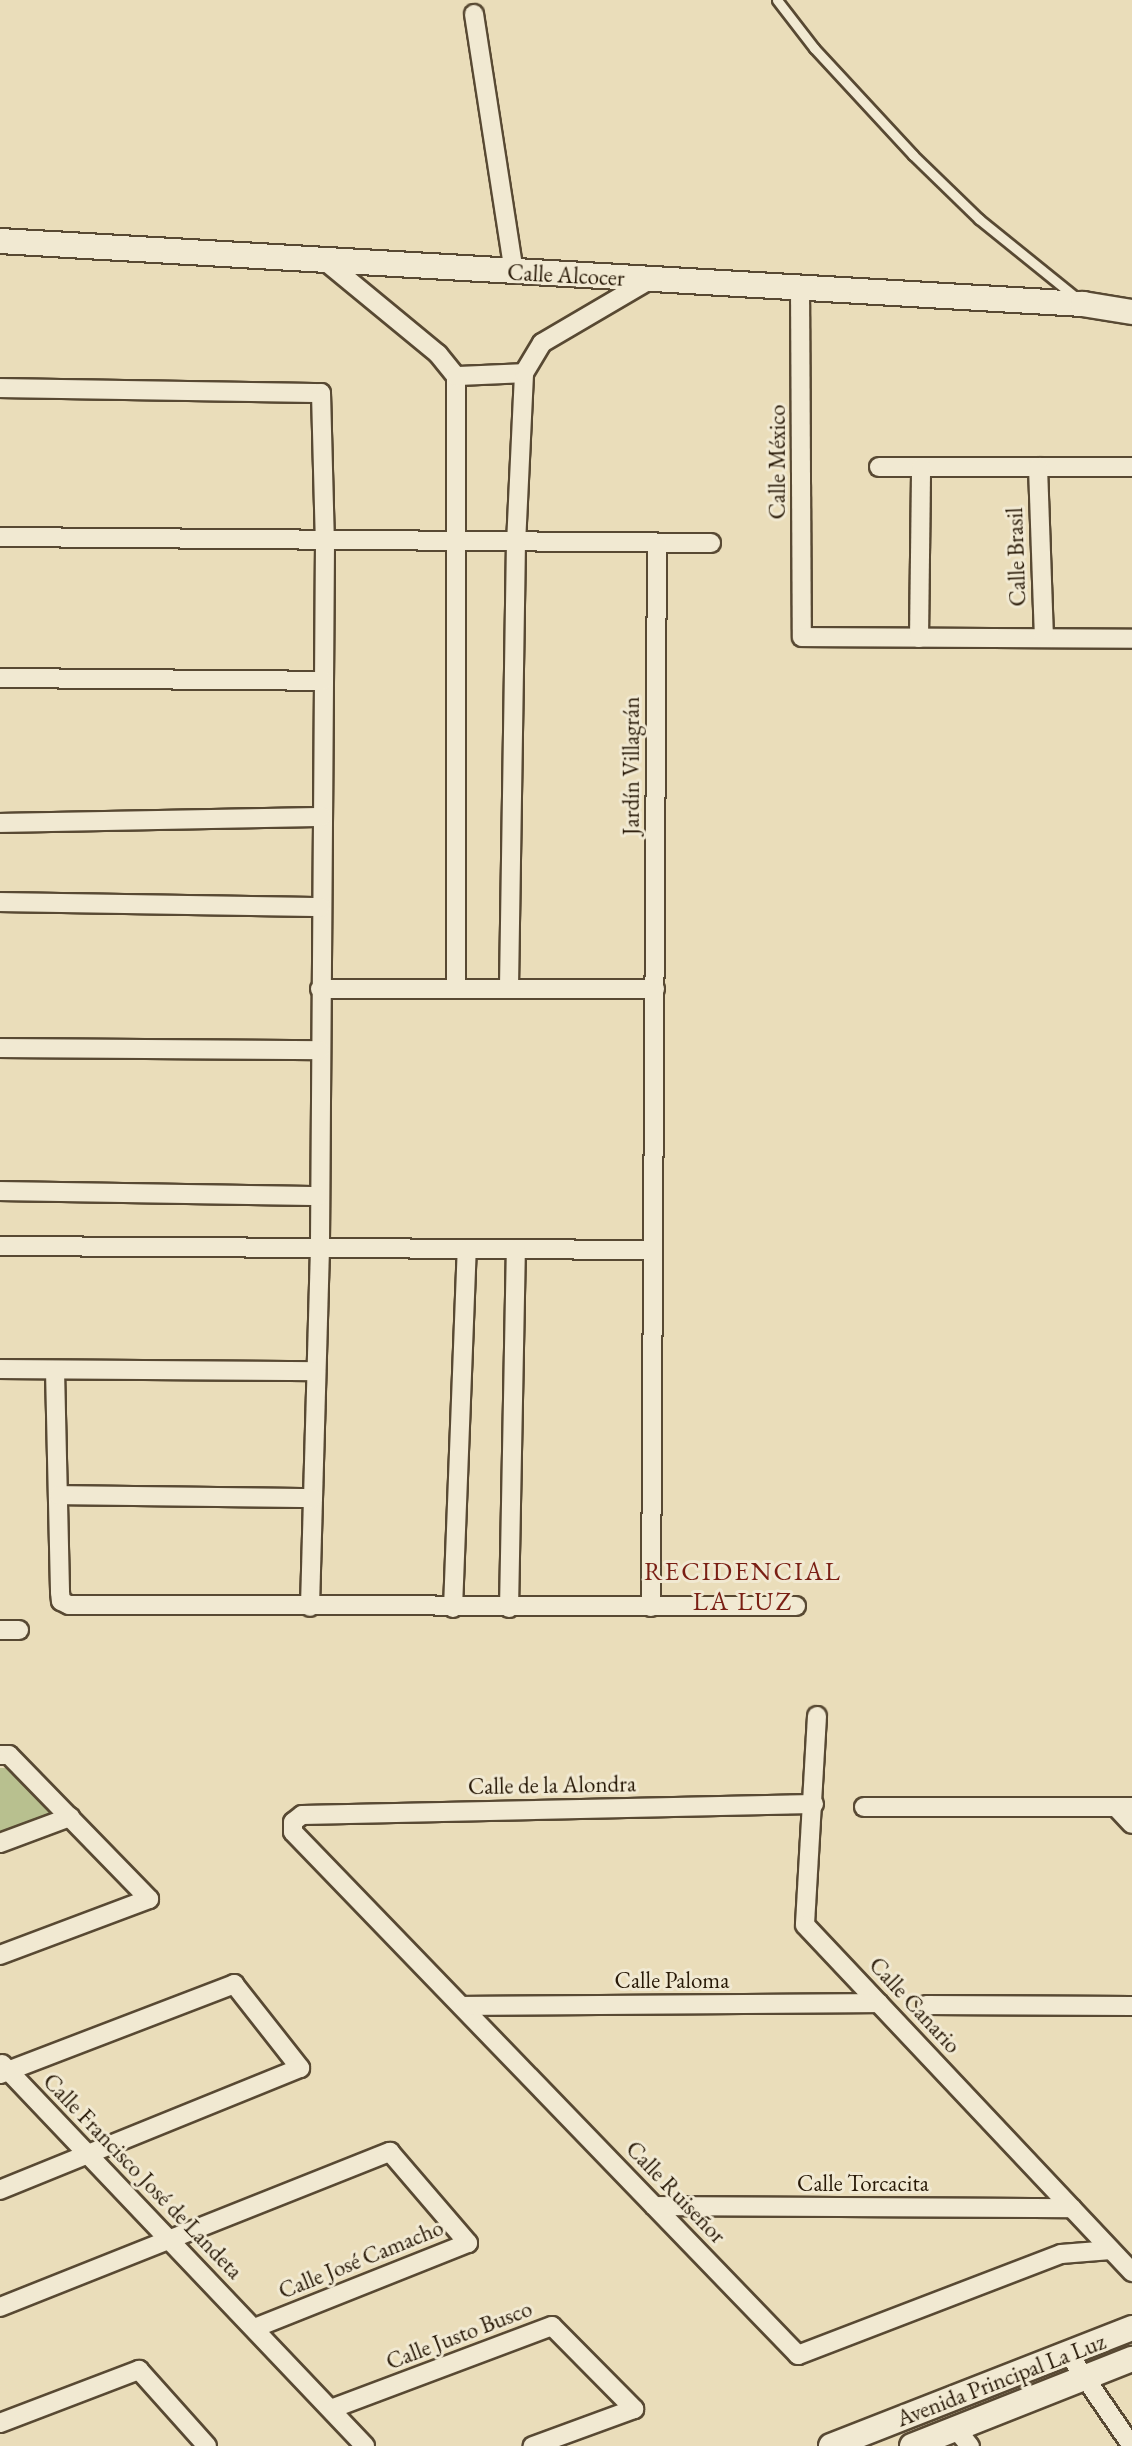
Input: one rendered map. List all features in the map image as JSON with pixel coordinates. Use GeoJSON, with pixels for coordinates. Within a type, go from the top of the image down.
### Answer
{"type":"FeatureCollection","features":[{"type":"Feature","properties":{"kind":"street"},"geometry":{"type":"LineString","coordinates":[[474,14],[514,272]]}},
{"type":"Feature","properties":{"kind":"street","name":"Calle Alcocer"},"geometry":{"type":"LineString","coordinates":[[0,241],[1083,304],[1132,313]]}},
{"type":"Feature","properties":{"kind":"street"},"geometry":{"type":"LineString","coordinates":[[324,260],[438,354],[456,376],[453,541],[456,987]]}},
{"type":"Feature","properties":{"kind":"street"},"geometry":{"type":"LineString","coordinates":[[509,987],[516,544],[524,373],[542,343],[651,279]]}},
{"type":"Feature","properties":{"kind":"street","name":"Calle México"},"geometry":{"type":"LineString","coordinates":[[800,286],[802,637]]}},
{"type":"Feature","properties":{"kind":"street"},"geometry":{"type":"LineString","coordinates":[[456,376],[524,373]]}},
{"type":"Feature","properties":{"kind":"street"},"geometry":{"type":"LineString","coordinates":[[0,388],[321,393],[325,543],[318,1196],[320,1248],[310,1606]]}},
{"type":"Feature","properties":{"kind":"street"},"geometry":{"type":"LineString","coordinates":[[879,467],[1132,467]]}},
{"type":"Feature","properties":{"kind":"street"},"geometry":{"type":"LineString","coordinates":[[919,638],[921,467]]}},
{"type":"Feature","properties":{"kind":"street","name":"Calle Brasil"},"geometry":{"type":"LineString","coordinates":[[802,637],[1044,638],[1038,467]]}},
{"type":"Feature","properties":{"kind":"street"},"geometry":{"type":"LineString","coordinates":[[0,537],[325,543],[711,543]]}},
{"type":"Feature","properties":{"kind":"street","name":"Jardín Villagrán"},"geometry":{"type":"LineString","coordinates":[[651,1607],[657,543]]}},
{"type":"Feature","properties":{"kind":"street"},"geometry":{"type":"LineString","coordinates":[[1044,638],[1132,639]]}},
{"type":"Feature","properties":{"kind":"street"},"geometry":{"type":"LineString","coordinates":[[0,678],[323,681]]}},
{"type":"Feature","properties":{"kind":"street"},"geometry":{"type":"LineString","coordinates":[[0,823],[322,817]]}},
{"type":"Feature","properties":{"kind":"street"},"geometry":{"type":"LineString","coordinates":[[0,902],[321,907]]}},
{"type":"Feature","properties":{"kind":"street"},"geometry":{"type":"LineString","coordinates":[[320,989],[655,989]]}},
{"type":"Feature","properties":{"kind":"street"},"geometry":{"type":"LineString","coordinates":[[0,1048],[320,1050]]}},
{"type":"Feature","properties":{"kind":"street"},"geometry":{"type":"LineString","coordinates":[[0,1191],[318,1196]]}},
{"type":"Feature","properties":{"kind":"street"},"geometry":{"type":"LineString","coordinates":[[0,1246],[653,1250]]}},
{"type":"Feature","properties":{"kind":"street"},"geometry":{"type":"LineString","coordinates":[[453,1608],[467,1248]]}},
{"type":"Feature","properties":{"kind":"street"},"geometry":{"type":"LineString","coordinates":[[509,1608],[516,1249]]}},
{"type":"Feature","properties":{"kind":"street"},"geometry":{"type":"LineString","coordinates":[[0,1369],[316,1371]]}},
{"type":"Feature","properties":{"kind":"street"},"geometry":{"type":"LineString","coordinates":[[55,1370],[60,1592],[61,1601],[69,1605],[453,1608],[796,1606]]}},
{"type":"Feature","properties":{"kind":"street"},"geometry":{"type":"LineString","coordinates":[[59,1496],[313,1498]]}},
{"type":"Feature","properties":{"kind":"street"},"geometry":{"type":"LineString","coordinates":[[0,1630],[19,1630]]}},
{"type":"Feature","properties":{"kind":"street","name":"Calle Canario"},"geometry":{"type":"LineString","coordinates":[[817,1716],[806,1924],[1132,2272]]}},
{"type":"Feature","properties":{"kind":"street"},"geometry":{"type":"LineString","coordinates":[[0,1755],[9,1755],[149,1899],[0,1955]]}},
{"type":"Feature","properties":{"kind":"street","name":"Calle de la Alondra"},"geometry":{"type":"LineString","coordinates":[[293,1822],[302,1815],[814,1804]]}},
{"type":"Feature","properties":{"kind":"street"},"geometry":{"type":"LineString","coordinates":[[864,1807],[1124,1807],[1132,1824]]}},
{"type":"Feature","properties":{"kind":"street"},"geometry":{"type":"LineString","coordinates":[[0,1843],[70,1817]]}},
{"type":"Feature","properties":{"kind":"street","name":"Calle Ruiseñor"},"geometry":{"type":"LineString","coordinates":[[293,1822],[293,1832],[464,2006],[798,2355],[1060,2254],[1111,2250]]}},
{"type":"Feature","properties":{"kind":"street"},"geometry":{"type":"LineString","coordinates":[[0,2189],[300,2068],[234,1984],[3,2068]]}},
{"type":"Feature","properties":{"kind":"street","name":"Calle Paloma"},"geometry":{"type":"LineString","coordinates":[[464,2006],[879,2003]]}},
{"type":"Feature","properties":{"kind":"street"},"geometry":{"type":"LineString","coordinates":[[926,2005],[1132,2006]]}},
{"type":"Feature","properties":{"kind":"street","name":"Calle Francisco José de Landeta"},"geometry":{"type":"LineString","coordinates":[[3,2068],[89,2154],[365,2446]]}},
{"type":"Feature","properties":{"kind":"street","name":"Calle José Camacho"},"geometry":{"type":"LineString","coordinates":[[171,2240],[390,2152],[468,2243],[254,2328]]}},
{"type":"Feature","properties":{"kind":"street","name":"Calle Torcacita"},"geometry":{"type":"LineString","coordinates":[[654,2206],[1072,2208]]}},
{"type":"Feature","properties":{"kind":"street"},"geometry":{"type":"LineString","coordinates":[[0,2307],[171,2240]]}},
{"type":"Feature","properties":{"kind":"street","name":"Calle Justo Busco"},"geometry":{"type":"LineString","coordinates":[[331,2409],[552,2326],[634,2409],[533,2446]]}},
{"type":"Feature","properties":{"kind":"street","name":"Avenida Principal La Luz"},"geometry":{"type":"LineString","coordinates":[[834,2446],[1132,2329]]}},
{"type":"Feature","properties":{"kind":"street"},"geometry":{"type":"LineString","coordinates":[[1068,2353],[1132,2446]]}},
{"type":"Feature","properties":{"kind":"street","name":"Avenida Principal La Luz"},"geometry":{"type":"LineString","coordinates":[[912,2446],[963,2437],[1084,2377],[1132,2359]]}},
{"type":"Feature","properties":{"kind":"street"},"geometry":{"type":"LineString","coordinates":[[0,2423],[139,2370],[207,2446]]}},
{"type":"Feature","properties":{"kind":"lane"},"geometry":{"type":"LineString","coordinates":[[777,0],[814,48],[913,155],[979,219],[1083,304]]}},
{"type":"Feature","properties":{"kind":"green space"},"geometry":{"type":"Polygon","coordinates":[[[0,1768],[10,1768],[51,1813],[0,1832],[0,1768]]]}},
{"type":"Feature","properties":{"kind":"district","name":"RECIDENCIAL LA LUZ"},"geometry":{"type":"Point","coordinates":[743,1587]}}]}
